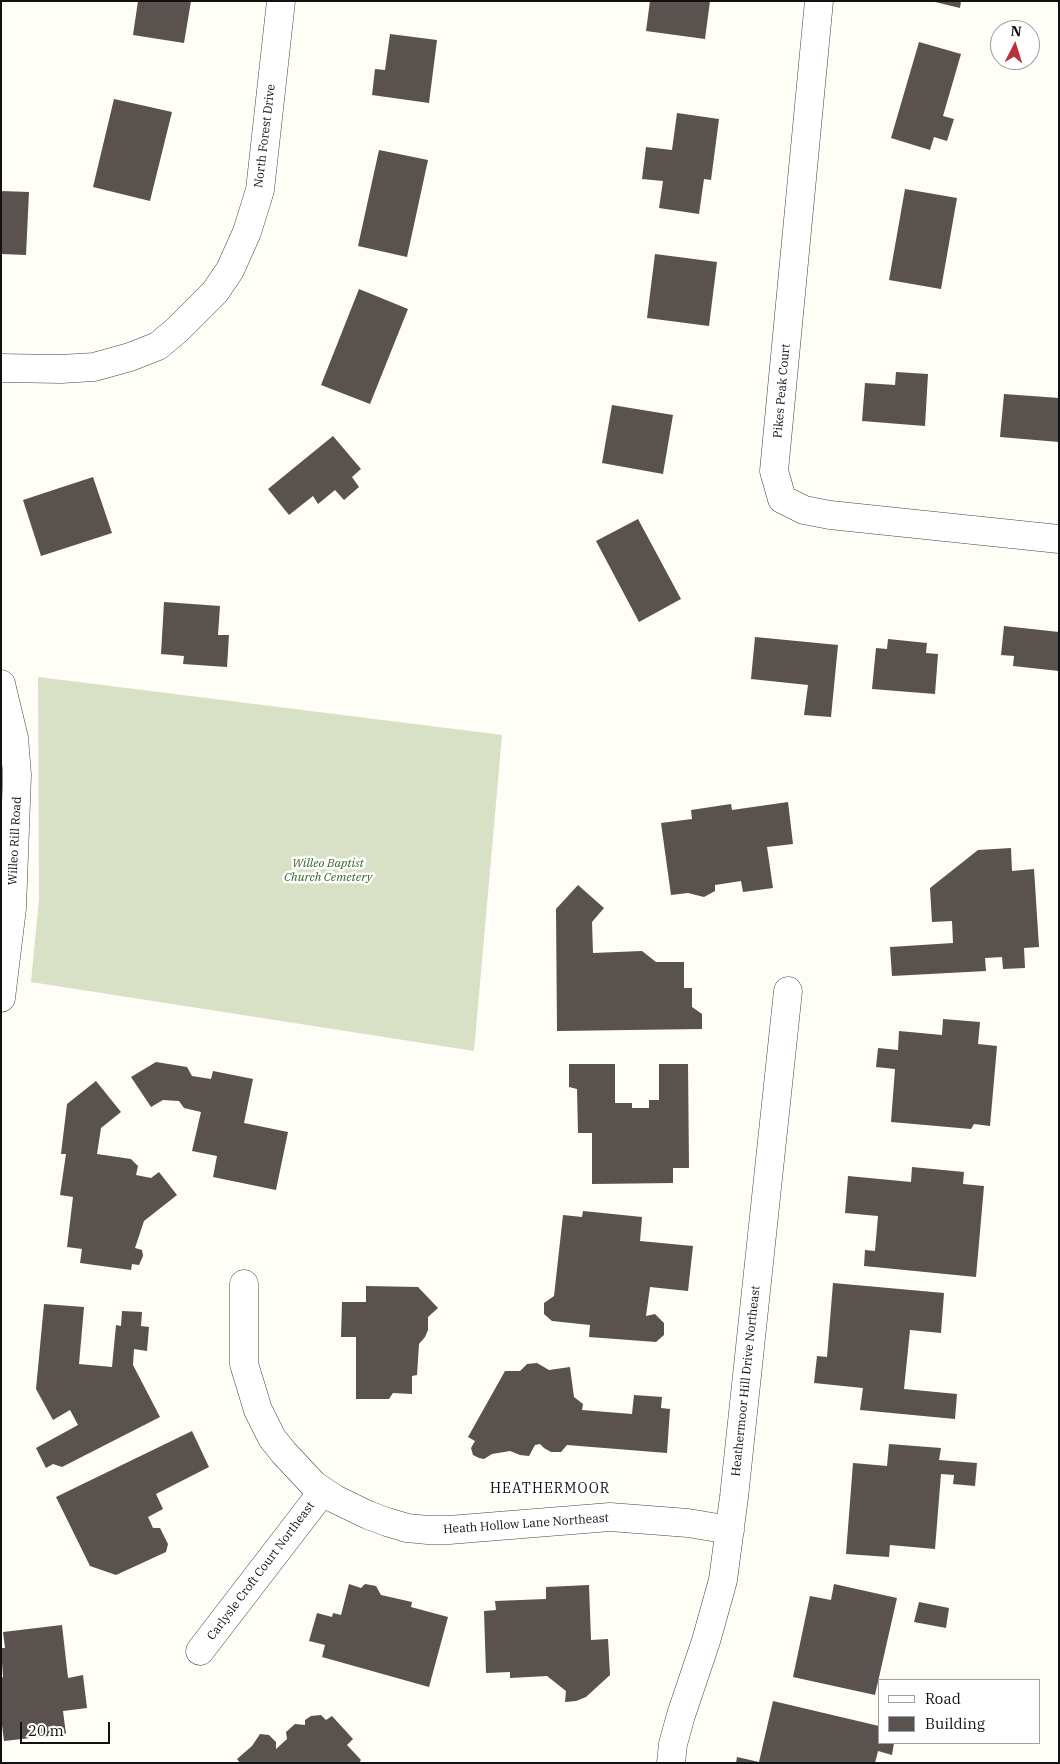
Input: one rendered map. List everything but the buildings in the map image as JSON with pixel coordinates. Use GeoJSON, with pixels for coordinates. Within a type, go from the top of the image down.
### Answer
{"type":"FeatureCollection","features":[{"type":"Feature","properties":{"kind":"street","name":"North Forest Drive"},"geometry":{"type":"LineString","coordinates":[[1,368],[61,369],[94,367],[130,357],[158,346],[215,292],[230,270],[237,255],[247,232],[260,190],[281,1]]}},
{"type":"Feature","properties":{"kind":"street","name":"Pikes Peak Court"},"geometry":{"type":"LineString","coordinates":[[819,1],[774,471],[782,499],[804,510],[830,515],[1059,539]]}},
{"type":"Feature","properties":{"kind":"street","name":"Willeo Rill Road"},"geometry":{"type":"LineString","coordinates":[[1,684],[14,738],[17,775],[12,908],[1,998]]}},
{"type":"Feature","properties":{"kind":"street","name":"Heathermoor Hill Drive Northeast"},"geometry":{"type":"LineString","coordinates":[[670,1763],[681,1715],[706,1641],[723,1580],[788,992]]}},
{"type":"Feature","properties":{"kind":"street","name":"Heath Hollow Lane Northeast"},"geometry":{"type":"LineString","coordinates":[[244,1284],[244,1364],[258,1410],[272,1438],[284,1453],[322,1491],[335,1499],[368,1515],[407,1528],[428,1530],[610,1517],[688,1523],[730,1530]]}},
{"type":"Feature","properties":{"kind":"street","name":"Carlysle Croft Court Northeast"},"geometry":{"type":"LineString","coordinates":[[200,1651],[322,1491]]}},
{"type":"Feature","properties":{"kind":"green space","name":"Willeo Baptist Church Cemetery"},"geometry":{"type":"Polygon","coordinates":[[[38,677],[502,735],[474,1051],[31,982],[39,899],[38,677]]]}},
{"type":"Feature","properties":{"kind":"district","name":"HEATHERMOOR"},"geometry":{"type":"Point","coordinates":[550,1489]}}]}
